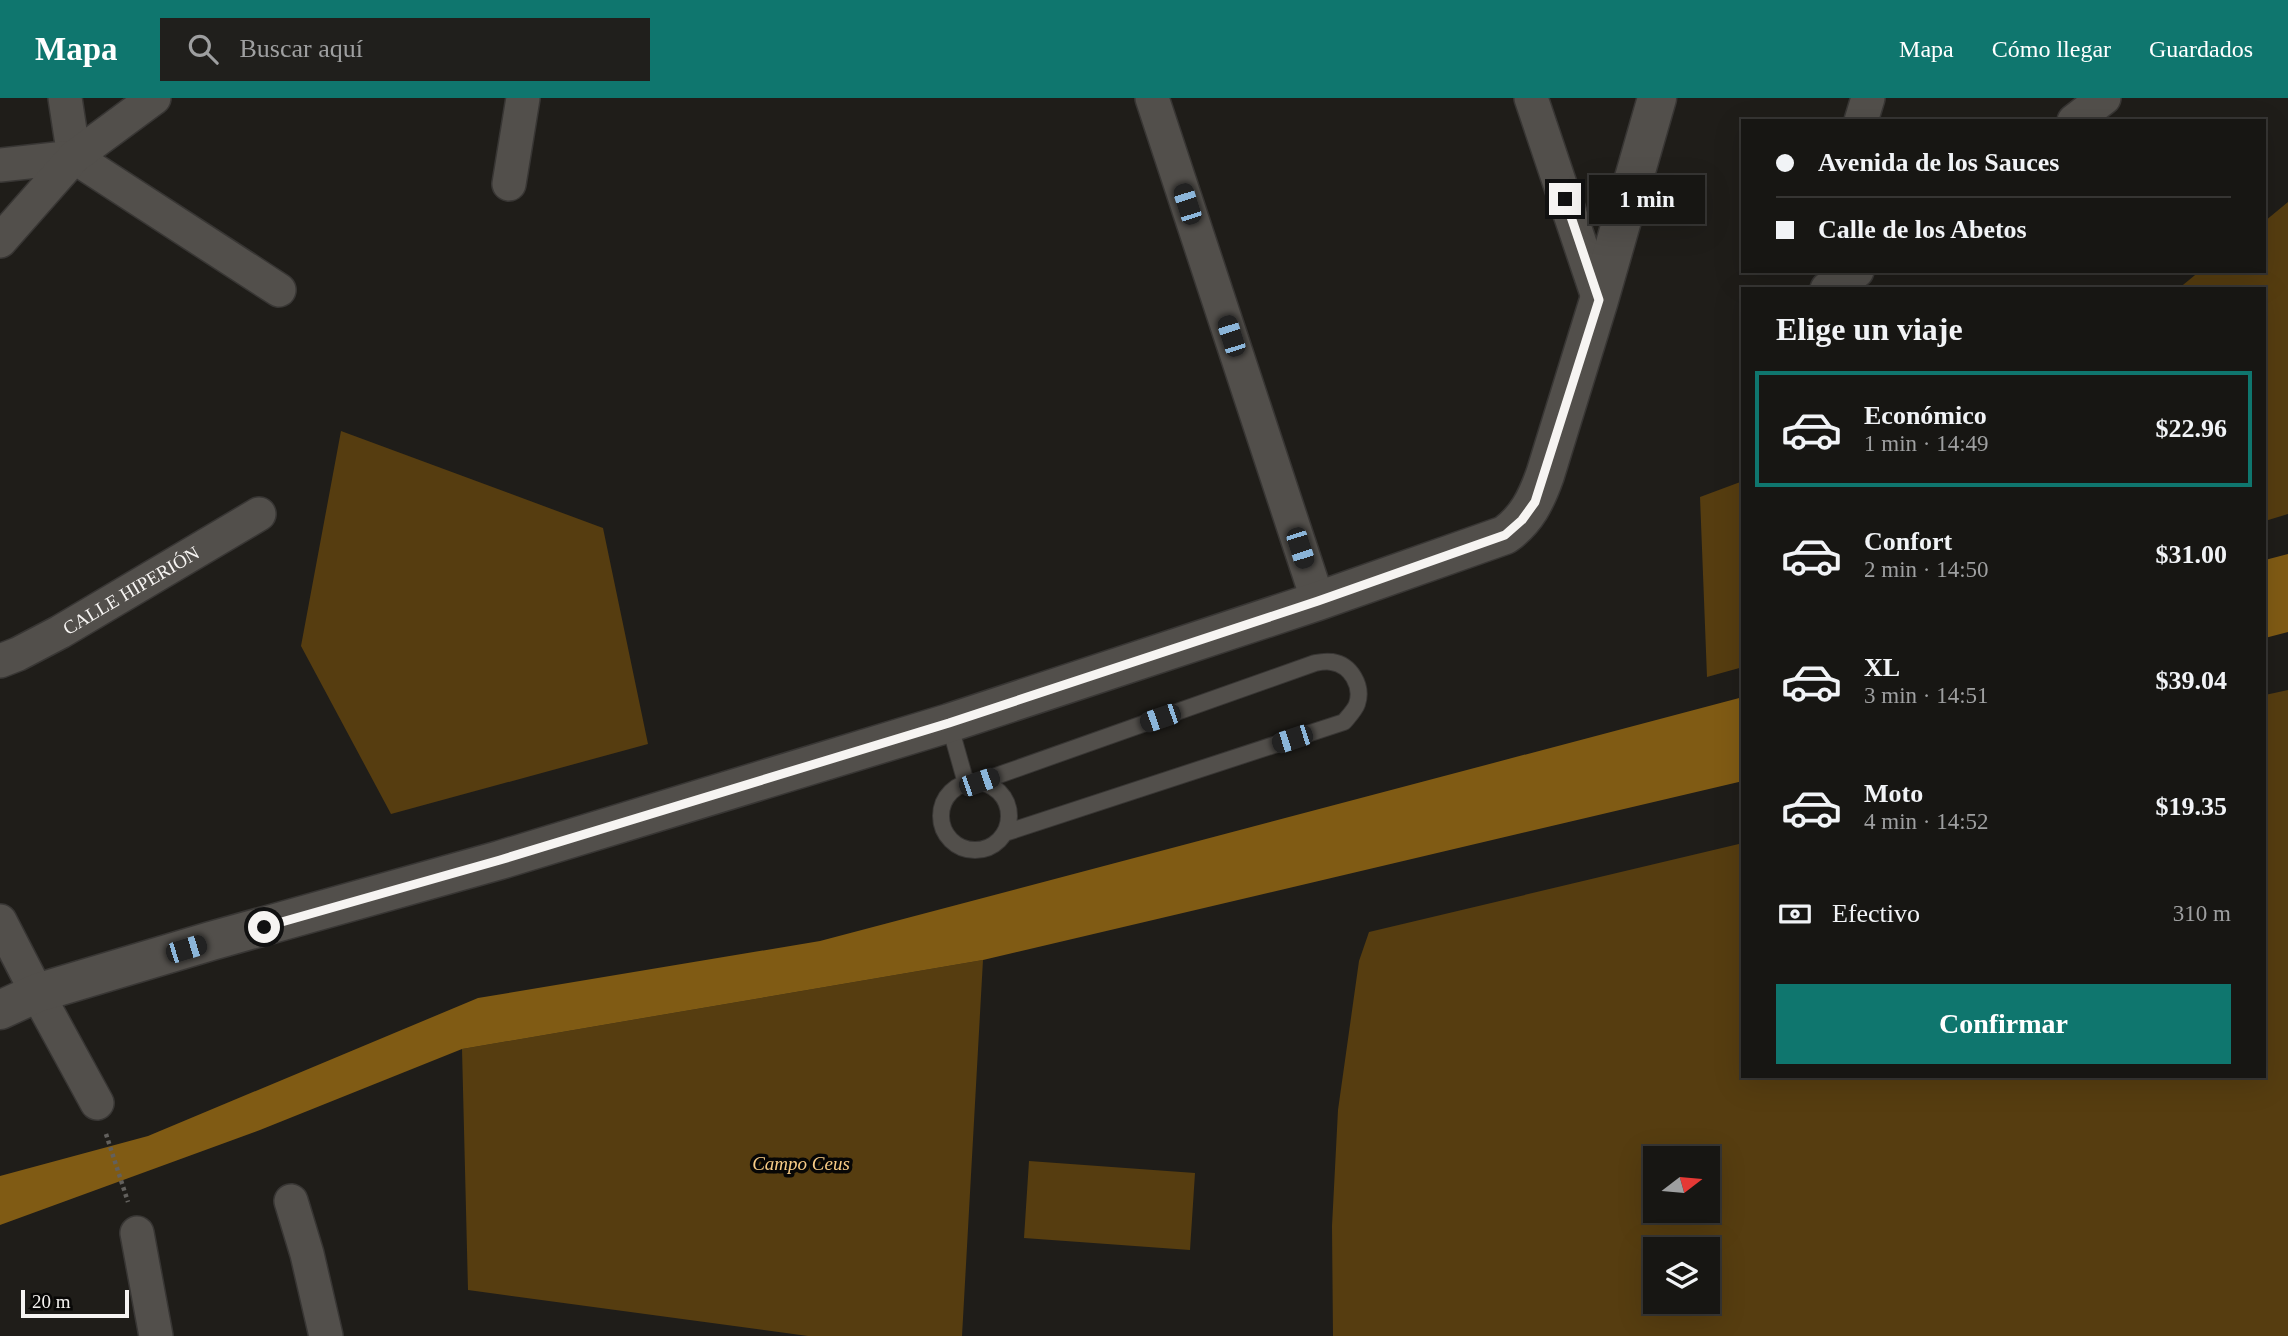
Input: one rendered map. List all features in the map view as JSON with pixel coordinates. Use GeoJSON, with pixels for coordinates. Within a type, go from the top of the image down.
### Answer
{"type":"FeatureCollection","features":[{"type":"Feature","properties":{"kind":"main road"},"geometry":{"type":"LineString","coordinates":[[0,1010],[37,993],[500,860],[949,723],[1496,540],[1522,520],[1535,502],[1545,475],[1657,98]]}},
{"type":"Feature","properties":{"kind":"street"},"geometry":{"type":"LineString","coordinates":[[65,98],[74,157]]}},
{"type":"Feature","properties":{"kind":"street"},"geometry":{"type":"LineString","coordinates":[[0,241],[74,157],[154,98]]}},
{"type":"Feature","properties":{"kind":"street"},"geometry":{"type":"LineString","coordinates":[[509,184],[523,98]]}},
{"type":"Feature","properties":{"kind":"street"},"geometry":{"type":"LineString","coordinates":[[1152,98],[1318,601]]}},
{"type":"Feature","properties":{"kind":"street"},"geometry":{"type":"LineString","coordinates":[[1531,98],[1599,300]]}},
{"type":"Feature","properties":{"kind":"street"},"geometry":{"type":"LineString","coordinates":[[1862,119],[1868,98]]}},
{"type":"Feature","properties":{"kind":"street"},"geometry":{"type":"LineString","coordinates":[[2077,119],[2102,99]]}},
{"type":"Feature","properties":{"kind":"street"},"geometry":{"type":"LineString","coordinates":[[0,165],[74,157],[279,290]]}},
{"type":"Feature","properties":{"kind":"street"},"geometry":{"type":"LineString","coordinates":[[1830,287],[1854,273]]}},
{"type":"Feature","properties":{"kind":"street","name":"CALLE HIPERIÓN"},"geometry":{"type":"LineString","coordinates":[[6,649],[60,632],[259,514]]}},
{"type":"Feature","properties":{"kind":"street"},"geometry":{"type":"LineString","coordinates":[[0,921],[97,1103]]}},
{"type":"Feature","properties":{"kind":"street"},"geometry":{"type":"LineString","coordinates":[[291,1202],[307,1254],[326,1336]]}},
{"type":"Feature","properties":{"kind":"street"},"geometry":{"type":"LineString","coordinates":[[137,1233],[156,1336]]}},
{"type":"Feature","properties":{"kind":"lane"},"geometry":{"type":"LineString","coordinates":[[1330,661],[1342,665],[1352,673],[1359,688],[1357,706],[1343,722],[1005,833],[985,849],[972,850],[959,846],[949,837],[942,825],[941,812],[945,799],[954,789],[1315,663],[1330,661]]}},
{"type":"Feature","properties":{"kind":"lane"},"geometry":{"type":"LineString","coordinates":[[949,723],[972,783]]}},
{"type":"Feature","properties":{"kind":"lane"},"geometry":{"type":"LineString","coordinates":[[972,783],[992,786],[1002,795],[1008,807],[1009,820],[1005,833]]}},
{"type":"Feature","properties":{"kind":"path"},"geometry":{"type":"LineString","coordinates":[[97,1103],[137,1233]]}},
{"type":"Feature","properties":{"kind":"green space"},"geometry":{"type":"Polygon","coordinates":[[[2288,202],[2288,514],[2266,521],[2266,287],[2180,287],[2198,273],[2266,273],[2266,220],[2288,202]]]}},
{"type":"Feature","properties":{"kind":"green space"},"geometry":{"type":"Polygon","coordinates":[[[341,431],[603,528],[648,744],[391,814],[301,646],[341,431]]]}},
{"type":"Feature","properties":{"kind":"green space"},"geometry":{"type":"Polygon","coordinates":[[[1741,482],[1741,668],[1707,677],[1700,497],[1741,482]]]}},
{"type":"Feature","properties":{"kind":"green space"},"geometry":{"type":"Polygon","coordinates":[[[2288,690],[2288,1336],[1333,1336],[1332,1226],[1338,1110],[1359,961],[1369,932],[1741,843],[1741,1078],[2266,1078],[2266,695],[2288,690]]]}},
{"type":"Feature","properties":{"kind":"green space","name":"Campo Ceus"},"geometry":{"type":"Polygon","coordinates":[[[983,960],[962,1336],[808,1336],[468,1290],[462,1049],[983,960]]]}},
{"type":"Feature","properties":{"kind":"green space"},"geometry":{"type":"Polygon","coordinates":[[[1029,1161],[1195,1173],[1190,1250],[1024,1238],[1029,1161]]]}},
{"type":"Feature","properties":{"kind":"shaded area"},"geometry":{"type":"Polygon","coordinates":[[[2288,554],[2288,632],[2266,638],[2266,560],[2288,554]]]}},
{"type":"Feature","properties":{"kind":"shaded area"},"geometry":{"type":"Polygon","coordinates":[[[1741,698],[1741,781],[983,960],[462,1049],[260,1130],[0,1225],[0,1176],[148,1136],[478,998],[820,941],[1741,698]]]}},
{"type":"Feature","properties":{"kind":"route"},"geometry":{"type":"LineString","coordinates":[[264,927],[500,860],[949,723],[1318,601],[1505,535],[1522,520],[1535,502],[1599,300],[1565,199]]}}]}
